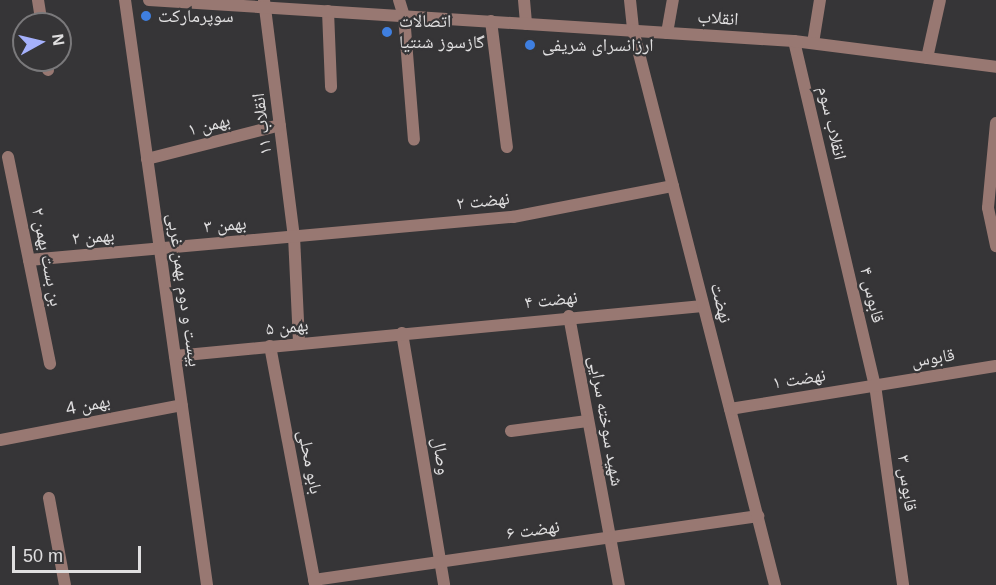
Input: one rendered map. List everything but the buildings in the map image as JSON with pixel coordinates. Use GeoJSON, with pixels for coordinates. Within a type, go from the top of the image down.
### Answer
{"type":"FeatureCollection","features":[{"type":"Feature","properties":{"kind":"street","name":"بیست و دوم بهمن غربی"},"geometry":{"type":"LineString","coordinates":[[125,0],[207,585]]}},
{"type":"Feature","properties":{"kind":"street","name":"انقلاب"},"geometry":{"type":"LineString","coordinates":[[149,0],[265,4],[328,11],[794,41],[996,67]]}},
{"type":"Feature","properties":{"kind":"street"},"geometry":{"type":"LineString","coordinates":[[399,0],[404,16],[414,140]]}},
{"type":"Feature","properties":{"kind":"street"},"geometry":{"type":"LineString","coordinates":[[525,0],[526,24]]}},
{"type":"Feature","properties":{"kind":"street","name":"نهضت"},"geometry":{"type":"LineString","coordinates":[[630,0],[633,30],[775,585]]}},
{"type":"Feature","properties":{"kind":"street"},"geometry":{"type":"LineString","coordinates":[[667,33],[674,0]]}},
{"type":"Feature","properties":{"kind":"street"},"geometry":{"type":"LineString","coordinates":[[813,43],[820,0]]}},
{"type":"Feature","properties":{"kind":"street"},"geometry":{"type":"LineString","coordinates":[[927,58],[940,0]]}},
{"type":"Feature","properties":{"kind":"street","name":"۱۱ انقلاب"},"geometry":{"type":"LineString","coordinates":[[265,4],[294,236],[299,343]]}},
{"type":"Feature","properties":{"kind":"street"},"geometry":{"type":"LineString","coordinates":[[328,11],[331,87]]}},
{"type":"Feature","properties":{"kind":"street"},"geometry":{"type":"LineString","coordinates":[[491,21],[507,147]]}},
{"type":"Feature","properties":{"kind":"street","name":"انقلاب سوم"},"geometry":{"type":"LineString","coordinates":[[794,41],[834,213]]}},
{"type":"Feature","properties":{"kind":"street"},"geometry":{"type":"LineString","coordinates":[[996,123],[988,208],[996,246]]}},
{"type":"Feature","properties":{"kind":"street","name":"۱ بهمن"},"geometry":{"type":"LineString","coordinates":[[147,159],[280,125]]}},
{"type":"Feature","properties":{"kind":"street","name":"بن بست بهمن ۲"},"geometry":{"type":"LineString","coordinates":[[8,157],[50,364]]}},
{"type":"Feature","properties":{"kind":"street","name":"۲ نهضت"},"geometry":{"type":"LineString","coordinates":[[294,236],[513,217],[673,186]]}},
{"type":"Feature","properties":{"kind":"street","name":"۴ قابوس"},"geometry":{"type":"LineString","coordinates":[[834,213],[875,385]]}},
{"type":"Feature","properties":{"kind":"street","name":"۳ بهمن"},"geometry":{"type":"LineString","coordinates":[[160,249],[294,236]]}},
{"type":"Feature","properties":{"kind":"street","name":"۲ بهمن"},"geometry":{"type":"LineString","coordinates":[[29,260],[160,249]]}},
{"type":"Feature","properties":{"kind":"street","name":"۴ نهضت"},"geometry":{"type":"LineString","coordinates":[[402,333],[569,316],[704,306]]}},
{"type":"Feature","properties":{"kind":"street","name":"شهید سوخته سرایی"},"geometry":{"type":"LineString","coordinates":[[569,316],[607,535],[619,585]]}},
{"type":"Feature","properties":{"kind":"street","name":"۵ بهمن"},"geometry":{"type":"LineString","coordinates":[[175,356],[402,333]]}},
{"type":"Feature","properties":{"kind":"street","name":"وصال"},"geometry":{"type":"LineString","coordinates":[[402,333],[444,585]]}},
{"type":"Feature","properties":{"kind":"street","name":"بابو محلی"},"geometry":{"type":"LineString","coordinates":[[270,346],[314,582]]}},
{"type":"Feature","properties":{"kind":"street","name":"قابوس"},"geometry":{"type":"LineString","coordinates":[[875,385],[996,366]]}},
{"type":"Feature","properties":{"kind":"street","name":"۱ نهضت"},"geometry":{"type":"LineString","coordinates":[[730,409],[875,385]]}},
{"type":"Feature","properties":{"kind":"street","name":"۳ قابوس"},"geometry":{"type":"LineString","coordinates":[[875,385],[903,585]]}},
{"type":"Feature","properties":{"kind":"street","name":"بهمن 4"},"geometry":{"type":"LineString","coordinates":[[0,440],[182,405]]}},
{"type":"Feature","properties":{"kind":"street"},"geometry":{"type":"LineString","coordinates":[[511,432],[587,421]]}},
{"type":"Feature","properties":{"kind":"street"},"geometry":{"type":"LineString","coordinates":[[49,498],[65,585]]}},
{"type":"Feature","properties":{"kind":"street","name":"۶ نهضت"},"geometry":{"type":"LineString","coordinates":[[314,582],[607,535],[758,516]]}},
{"type":"Feature","properties":{"kind":"place","name":"سوپرمارکت"},"geometry":{"type":"Point","coordinates":[146,16]}},
{"type":"Feature","properties":{"kind":"place","name":"اتصالات گازسوز شنتیا"},"geometry":{"type":"Point","coordinates":[387,32]}},
{"type":"Feature","properties":{"kind":"place","name":"ارزانسرای شریفی"},"geometry":{"type":"Point","coordinates":[530,45]}}]}
